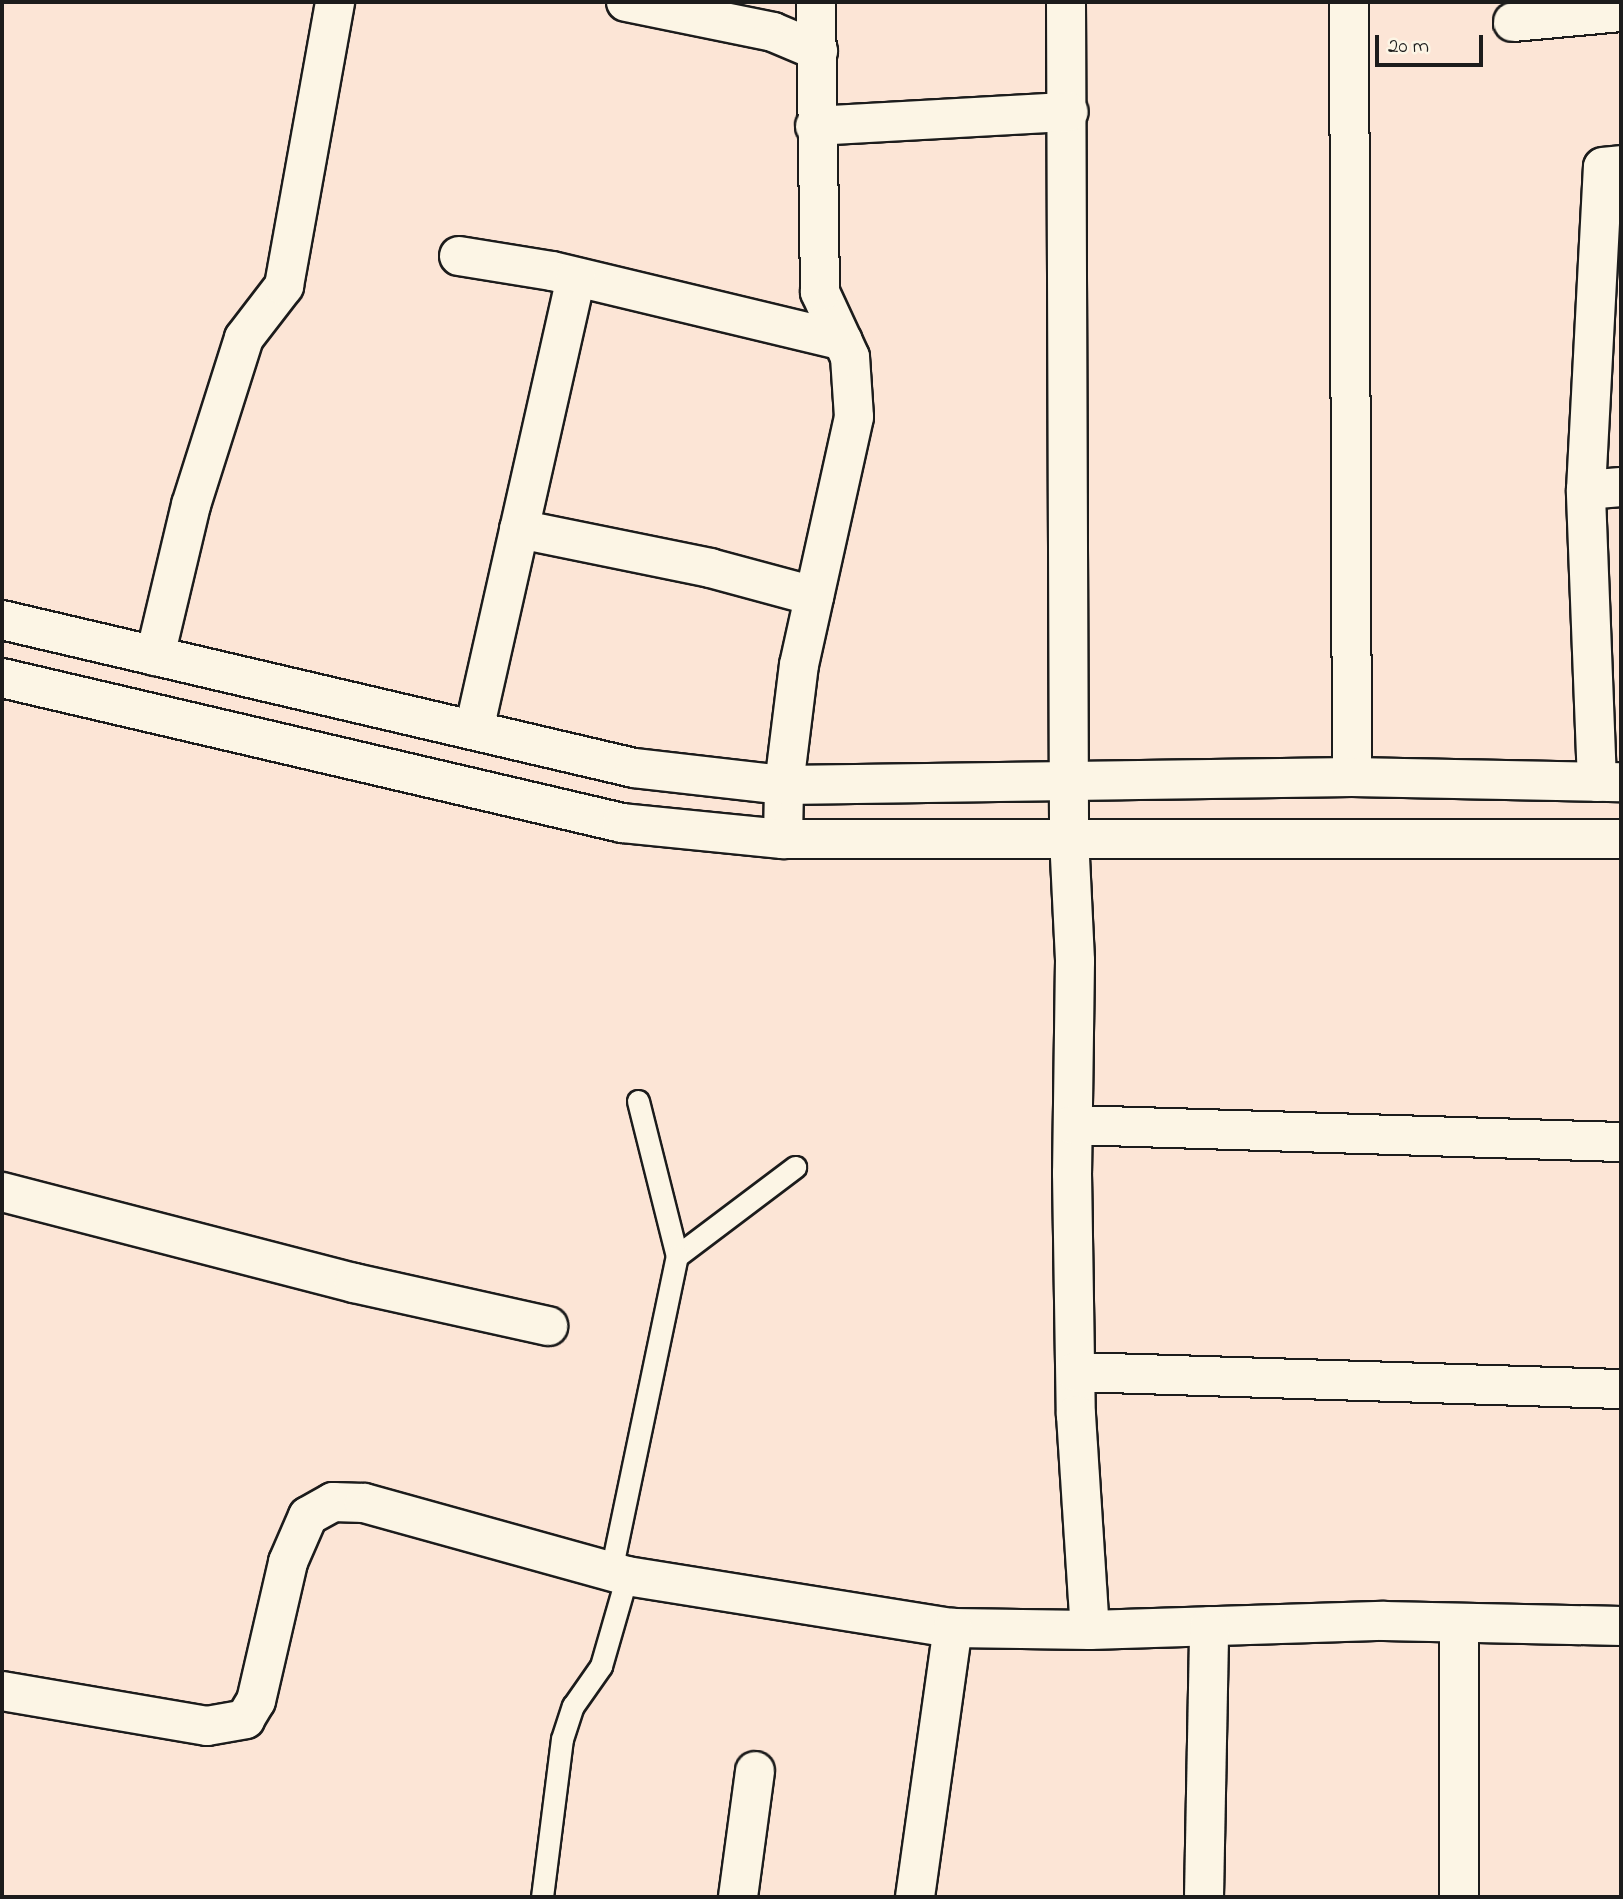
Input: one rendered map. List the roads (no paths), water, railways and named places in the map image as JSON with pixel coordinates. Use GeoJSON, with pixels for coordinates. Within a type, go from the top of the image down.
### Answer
{"type":"FeatureCollection","features":[{"type":"Feature","properties":{"kind":"street"},"geometry":{"type":"LineString","coordinates":[[155,656],[191,505],[244,338],[285,286],[335,2]]}},
{"type":"Feature","properties":{"kind":"street"},"geometry":{"type":"LineString","coordinates":[[626,2],[773,32],[818,51]]}},
{"type":"Feature","properties":{"kind":"street"},"geometry":{"type":"LineString","coordinates":[[783,839],[784,785],[799,665],[854,417],[850,357],[820,292],[815,126],[818,51],[816,2]]}},
{"type":"Feature","properties":{"kind":"street"},"geometry":{"type":"LineString","coordinates":[[1066,2],[1069,112],[1069,837],[1074,961],[1076,1372],[1090,1630]]}},
{"type":"Feature","properties":{"kind":"street"},"geometry":{"type":"LineString","coordinates":[[1349,2],[1352,777]]}},
{"type":"Feature","properties":{"kind":"street"},"geometry":{"type":"LineString","coordinates":[[1513,22],[1621,12]]}},
{"type":"Feature","properties":{"kind":"street"},"geometry":{"type":"LineString","coordinates":[[815,126],[1069,112]]}},
{"type":"Feature","properties":{"kind":"street"},"geometry":{"type":"LineString","coordinates":[[2,620],[634,768],[784,785],[1352,777],[1609,782],[1604,489],[1603,167],[1621,165]]}},
{"type":"Feature","properties":{"kind":"street"},"geometry":{"type":"LineString","coordinates":[[459,256],[576,277],[843,341]]}},
{"type":"Feature","properties":{"kind":"street"},"geometry":{"type":"LineString","coordinates":[[474,730],[576,277]]}},
{"type":"Feature","properties":{"kind":"street"},"geometry":{"type":"LineString","coordinates":[[519,529],[710,568],[814,596]]}},
{"type":"Feature","properties":{"kind":"street"},"geometry":{"type":"LineString","coordinates":[[2,678],[622,823],[783,839],[1621,839]]}},
{"type":"Feature","properties":{"kind":"street"},"geometry":{"type":"LineString","coordinates":[[1073,1125],[1621,1142]]}},
{"type":"Feature","properties":{"kind":"street"},"geometry":{"type":"LineString","coordinates":[[2,1192],[354,1283],[548,1326]]}},
{"type":"Feature","properties":{"kind":"street"},"geometry":{"type":"LineString","coordinates":[[1076,1372],[1621,1389]]}},
{"type":"Feature","properties":{"kind":"street"},"geometry":{"type":"LineString","coordinates":[[2,1691],[207,1726],[245,1718],[256,1701],[288,1562],[308,1516],[332,1502],[364,1503],[619,1573],[953,1628],[1090,1630],[1460,1623],[1621,1626]]}},
{"type":"Feature","properties":{"kind":"street"},"geometry":{"type":"LineString","coordinates":[[1459,1897],[1460,1623]]}},
{"type":"Feature","properties":{"kind":"street"},"geometry":{"type":"LineString","coordinates":[[1204,1897],[1209,1626]]}},
{"type":"Feature","properties":{"kind":"street"},"geometry":{"type":"LineString","coordinates":[[915,1897],[953,1628]]}},
{"type":"Feature","properties":{"kind":"street"},"geometry":{"type":"LineString","coordinates":[[738,1897],[755,1771]]}},
{"type":"Feature","properties":{"kind":"lane"},"geometry":{"type":"LineString","coordinates":[[542,1897],[562,1740],[573,1706],[601,1665],[677,1256],[638,1101]]}},
{"type":"Feature","properties":{"kind":"lane"},"geometry":{"type":"LineString","coordinates":[[677,1256],[795,1167]]}}]}
